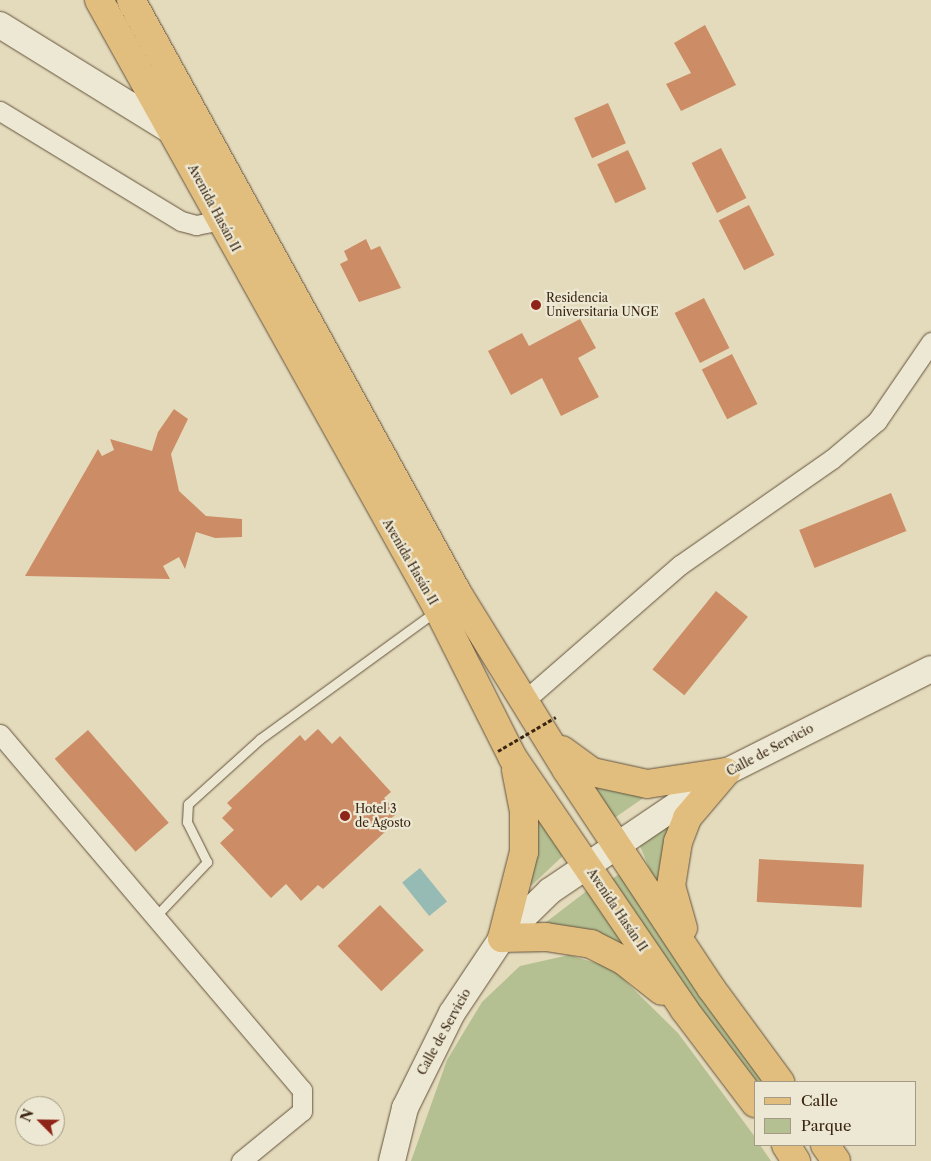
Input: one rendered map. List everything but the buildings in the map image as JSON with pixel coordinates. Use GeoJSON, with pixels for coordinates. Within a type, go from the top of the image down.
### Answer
{"type":"FeatureCollection","features":[{"type":"Feature","properties":{"kind":"main road","name":"Avenida Hasán II"},"geometry":{"type":"LineString","coordinates":[[99,0],[173,132],[220,222],[324,378]]}},
{"type":"Feature","properties":{"kind":"main road","name":"Avenida Hasán II"},"geometry":{"type":"LineString","coordinates":[[131,0],[247,212],[324,378],[448,602],[506,755],[586,864],[684,1010],[754,1102]]}},
{"type":"Feature","properties":{"kind":"main road","name":"Avenida Hasán II"},"geometry":{"type":"LineString","coordinates":[[448,602],[539,713],[617,844],[711,988],[779,1081]]}},
{"type":"Feature","properties":{"kind":"main road"},"geometry":{"type":"LineString","coordinates":[[539,713],[572,760],[592,772],[620,780],[674,782],[726,772]]}},
{"type":"Feature","properties":{"kind":"main road"},"geometry":{"type":"LineString","coordinates":[[506,755],[524,811],[524,852],[502,938],[546,937],[591,944],[624,961],[684,1010]]}},
{"type":"Feature","properties":{"kind":"main road"},"geometry":{"type":"LineString","coordinates":[[711,988],[675,908],[671,886],[678,842],[688,818],[726,772]]}},
{"type":"Feature","properties":{"kind":"main road"},"geometry":{"type":"LineString","coordinates":[[787,1146],[796,1161]]}},
{"type":"Feature","properties":{"kind":"main road"},"geometry":{"type":"LineString","coordinates":[[826,1146],[836,1161]]}},
{"type":"Feature","properties":{"kind":"street"},"geometry":{"type":"LineString","coordinates":[[0,25],[173,132]]}},
{"type":"Feature","properties":{"kind":"street"},"geometry":{"type":"LineString","coordinates":[[0,111],[181,221],[196,225],[220,222],[247,212]]}},
{"type":"Feature","properties":{"kind":"street"},"geometry":{"type":"LineString","coordinates":[[539,713],[680,565],[832,459],[877,421],[931,342]]}},
{"type":"Feature","properties":{"kind":"street","name":"Calle de Servicio"},"geometry":{"type":"LineString","coordinates":[[392,1161],[405,1108],[427,1057],[502,938],[586,864],[726,772],[931,669]]}},
{"type":"Feature","properties":{"kind":"street"},"geometry":{"type":"LineString","coordinates":[[0,734],[305,1096],[302,1111],[241,1161]]}},
{"type":"Feature","properties":{"kind":"lane"},"geometry":{"type":"LineString","coordinates":[[154,917],[208,862],[187,822],[188,804],[260,739],[448,602]]}},
{"type":"Feature","properties":{"kind":"path"},"geometry":{"type":"LineString","coordinates":[[506,755],[539,713]]}},
{"type":"Feature","properties":{"kind":"green space"},"geometry":{"type":"Polygon","coordinates":[[[587,778],[649,794],[613,819],[587,778]]]}},
{"type":"Feature","properties":{"kind":"green space"},"geometry":{"type":"Polygon","coordinates":[[[527,786],[567,852],[531,886],[527,786]]]}},
{"type":"Feature","properties":{"kind":"green space"},"geometry":{"type":"Polygon","coordinates":[[[673,823],[664,904],[640,846],[673,823]]]}},
{"type":"Feature","properties":{"kind":"green space"},"geometry":{"type":"Polygon","coordinates":[[[621,873],[763,1081],[754,1081],[607,882],[621,873]]]}},
{"type":"Feature","properties":{"kind":"green space"},"geometry":{"type":"Polygon","coordinates":[[[588,890],[630,954],[545,923],[588,890]]]}},
{"type":"Feature","properties":{"kind":"green space"},"geometry":{"type":"Polygon","coordinates":[[[569,955],[612,968],[678,1033],[754,1136],[754,1146],[761,1146],[771,1161],[411,1161],[447,1060],[482,1002],[520,966],[569,955]]]}},
{"type":"Feature","properties":{"kind":"water"},"geometry":{"type":"Polygon","coordinates":[[[420,868],[447,901],[429,916],[402,882],[420,868]]]}},
{"type":"Feature","properties":{"kind":"place","name":"Residencia Universitaria UNGE"},"geometry":{"type":"Point","coordinates":[536,305]}},
{"type":"Feature","properties":{"kind":"place","name":"Hotel 3 de Agosto"},"geometry":{"type":"Point","coordinates":[345,816]}}]}
